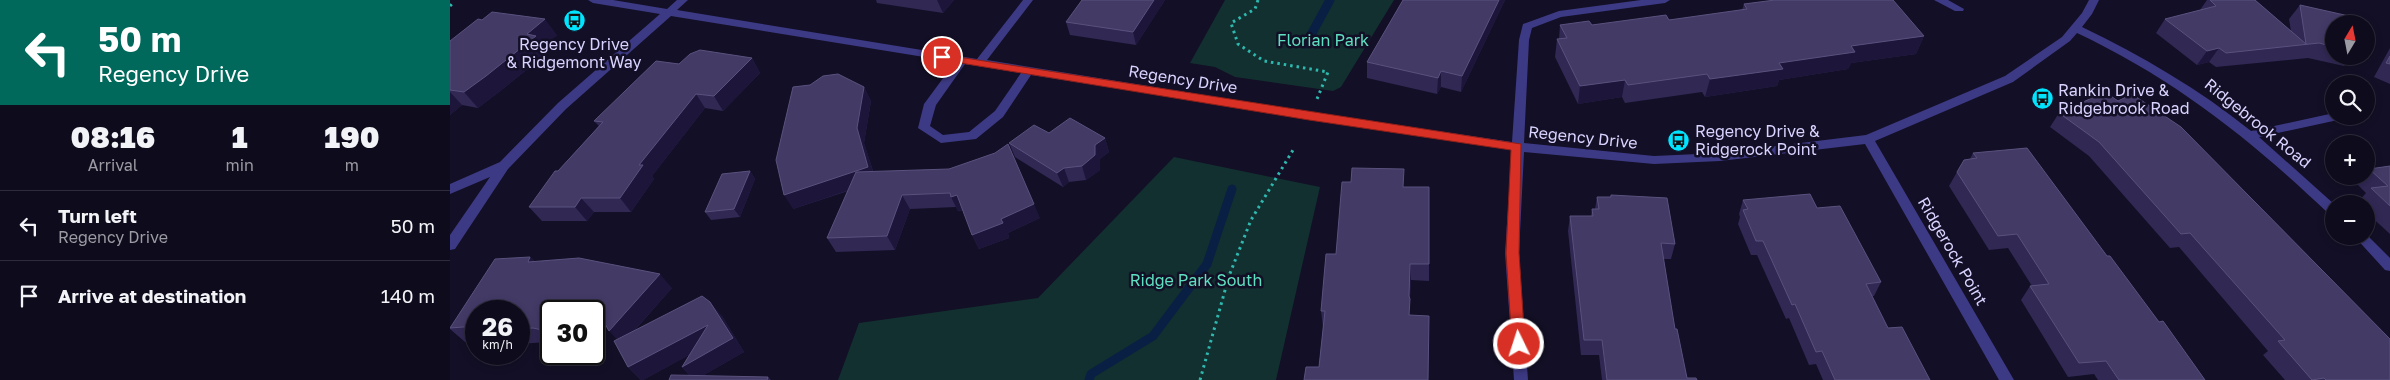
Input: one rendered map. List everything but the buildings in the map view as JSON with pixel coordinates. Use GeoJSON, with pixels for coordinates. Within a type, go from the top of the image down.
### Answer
{"type":"FeatureCollection","features":[{"type":"Feature","properties":{"kind":"street","name":"Regency Drive"},"geometry":{"type":"LineString","coordinates":[[593,0],[1309,116],[1517,147],[1654,160],[1720,157],[1868,139],[2009,79],[2066,39],[2087,14],[2094,0]]}},
{"type":"Feature","properties":{"kind":"street"},"geometry":{"type":"LineString","coordinates":[[450,245],[504,166],[562,106],[682,0]]}},
{"type":"Feature","properties":{"kind":"street"},"geometry":{"type":"LineString","coordinates":[[979,63],[1028,0]]}},
{"type":"Feature","properties":{"kind":"street"},"geometry":{"type":"LineString","coordinates":[[1521,380],[1512,253],[1524,40],[1527,26],[1560,14],[1665,0]]}},
{"type":"Feature","properties":{"kind":"street"},"geometry":{"type":"LineString","coordinates":[[1939,0],[1960,9]]}},
{"type":"Feature","properties":{"kind":"street","name":"Ridgebrook Road"},"geometry":{"type":"LineString","coordinates":[[2075,28],[2128,54],[2173,80],[2250,135],[2325,202]]}},
{"type":"Feature","properties":{"kind":"street"},"geometry":{"type":"LineString","coordinates":[[962,60],[930,104],[924,128],[941,139],[972,136],[999,114],[1028,71]]}},
{"type":"Feature","properties":{"kind":"street"},"geometry":{"type":"LineString","coordinates":[[2250,135],[2325,119]]}},
{"type":"Feature","properties":{"kind":"street","name":"Ridgerock Point"},"geometry":{"type":"LineString","coordinates":[[1868,139],[2007,380]]}},
{"type":"Feature","properties":{"kind":"street"},"geometry":{"type":"LineString","coordinates":[[450,189],[504,166]]}},
{"type":"Feature","properties":{"kind":"street"},"geometry":{"type":"LineString","coordinates":[[2369,245],[2390,266]]}},
{"type":"Feature","properties":{"kind":"path"},"geometry":{"type":"LineString","coordinates":[[1258,0],[1256,9],[1231,23],[1238,44],[1264,61],[1328,72],[1316,99]]}},
{"type":"Feature","properties":{"kind":"path"},"geometry":{"type":"LineString","coordinates":[[1200,380],[1229,276],[1251,220],[1293,150]]}},
{"type":"Feature","properties":{"kind":"green space","name":"Florian Park"},"geometry":{"type":"Polygon","coordinates":[[[1225,0],[1394,0],[1341,87],[1333,91],[1235,77],[1215,67],[1190,63],[1225,0]]]}},
{"type":"Feature","properties":{"kind":"green space","name":"Ridge Park South"},"geometry":{"type":"Polygon","coordinates":[[[1174,157],[1320,187],[1276,380],[838,380],[859,323],[1038,298],[1174,157]]]}},
{"type":"Feature","properties":{"kind":"waterway"},"geometry":{"type":"LineString","coordinates":[[1306,44],[1330,0]]}},
{"type":"Feature","properties":{"kind":"waterway"},"geometry":{"type":"LineString","coordinates":[[1089,380],[1091,374],[1153,336],[1207,264],[1232,189]]}},
{"type":"Feature","properties":{"kind":"place","name":"Regency Drive & Ridgemont Way"},"geometry":{"type":"Point","coordinates":[574,20]}},
{"type":"Feature","properties":{"kind":"place","name":"Rankin Drive & Ridgebrook Road"},"geometry":{"type":"Point","coordinates":[2042,99]}},
{"type":"Feature","properties":{"kind":"place","name":"Regency Drive & Ridgerock Point"},"geometry":{"type":"Point","coordinates":[1679,140]}},
{"type":"Feature","properties":{"kind":"route"},"geometry":{"type":"LineString","coordinates":[[942,57],[1309,116],[1517,147],[1512,253],[1519,344]]}}]}
